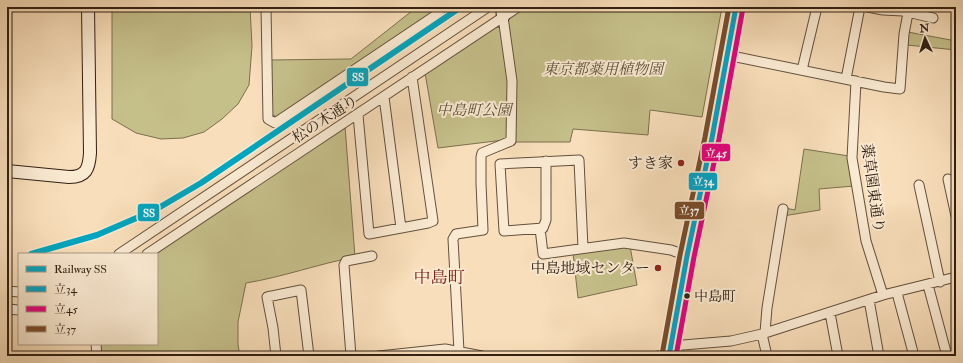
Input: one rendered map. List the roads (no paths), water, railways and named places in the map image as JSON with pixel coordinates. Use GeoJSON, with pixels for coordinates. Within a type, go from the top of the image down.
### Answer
{"type":"FeatureCollection","features":[{"type":"Feature","properties":{"kind":"main road"},"geometry":{"type":"LineString","coordinates":[[7,171],[78,177],[84,173],[89,166],[88,7]]}},
{"type":"Feature","properties":{"kind":"main road"},"geometry":{"type":"LineString","coordinates":[[667,353],[712,138],[736,7]]}},
{"type":"Feature","properties":{"kind":"street"},"geometry":{"type":"LineString","coordinates":[[266,7],[268,119],[275,123],[439,13],[441,7]]}},
{"type":"Feature","properties":{"kind":"street"},"geometry":{"type":"LineString","coordinates":[[120,253],[488,7]]}},
{"type":"Feature","properties":{"kind":"street","name":"松の木通り"},"geometry":{"type":"LineString","coordinates":[[148,253],[307,147],[358,115],[412,77],[463,45],[502,12],[518,7]]}},
{"type":"Feature","properties":{"kind":"street"},"geometry":{"type":"LineString","coordinates":[[802,70],[817,7]]}},
{"type":"Feature","properties":{"kind":"street"},"geometry":{"type":"LineString","coordinates":[[846,78],[860,7]]}},
{"type":"Feature","properties":{"kind":"street"},"geometry":{"type":"LineString","coordinates":[[868,7],[883,10],[902,11],[933,18]]}},
{"type":"Feature","properties":{"kind":"street"},"geometry":{"type":"LineString","coordinates":[[459,352],[453,239],[456,234],[483,230],[482,153],[511,141],[512,81],[502,12]]}},
{"type":"Feature","properties":{"kind":"street"},"geometry":{"type":"LineString","coordinates":[[727,54],[900,89],[904,34],[908,13]]}},
{"type":"Feature","properties":{"kind":"street"},"geometry":{"type":"LineString","coordinates":[[358,115],[369,234],[432,221],[412,77]]}},
{"type":"Feature","properties":{"kind":"street","name":"薬草園東通り"},"geometry":{"type":"LineString","coordinates":[[856,81],[852,158],[866,241],[883,296]]}},
{"type":"Feature","properties":{"kind":"street"},"geometry":{"type":"LineString","coordinates":[[384,97],[401,228]]}},
{"type":"Feature","properties":{"kind":"street"},"geometry":{"type":"LineString","coordinates":[[546,161],[546,220],[543,228],[504,231],[500,164],[546,161],[579,160],[583,248]]}},
{"type":"Feature","properties":{"kind":"street"},"geometry":{"type":"LineString","coordinates":[[948,179],[956,216]]}},
{"type":"Feature","properties":{"kind":"street"},"geometry":{"type":"LineString","coordinates":[[919,185],[940,282]]}},
{"type":"Feature","properties":{"kind":"street"},"geometry":{"type":"LineString","coordinates":[[767,356],[763,333],[783,209]]}},
{"type":"Feature","properties":{"kind":"street"},"geometry":{"type":"LineString","coordinates":[[540,228],[543,254],[624,243],[671,250],[687,256]]}},
{"type":"Feature","properties":{"kind":"street"},"geometry":{"type":"LineString","coordinates":[[351,356],[344,265],[346,261],[372,256]]}},
{"type":"Feature","properties":{"kind":"street"},"geometry":{"type":"LineString","coordinates":[[667,353],[731,341],[763,333],[869,300],[956,277]]}},
{"type":"Feature","properties":{"kind":"street"},"geometry":{"type":"LineString","coordinates":[[928,284],[947,356]]}},
{"type":"Feature","properties":{"kind":"street"},"geometry":{"type":"LineString","coordinates":[[276,356],[273,328],[267,297],[301,290],[309,356]]}},
{"type":"Feature","properties":{"kind":"street"},"geometry":{"type":"LineString","coordinates":[[7,291],[18,292]]}},
{"type":"Feature","properties":{"kind":"street"},"geometry":{"type":"LineString","coordinates":[[897,293],[914,356]]}},
{"type":"Feature","properties":{"kind":"street"},"geometry":{"type":"LineString","coordinates":[[869,300],[879,356]]}},
{"type":"Feature","properties":{"kind":"street"},"geometry":{"type":"LineString","coordinates":[[7,309],[18,310]]}},
{"type":"Feature","properties":{"kind":"street"},"geometry":{"type":"LineString","coordinates":[[830,313],[838,356]]}},
{"type":"Feature","properties":{"kind":"street"},"geometry":{"type":"LineString","coordinates":[[96,345],[97,356]]}},
{"type":"Feature","properties":{"kind":"street"},"geometry":{"type":"LineString","coordinates":[[384,356],[445,349],[482,356]]}},
{"type":"Feature","properties":{"kind":"rail line","name":"SS"},"geometry":{"type":"LineString","coordinates":[[34,253],[97,235],[155,210],[201,183],[461,7]]}},
{"type":"Feature","properties":{"kind":"place","name":"すき家"},"geometry":{"type":"Point","coordinates":[681,163]}},
{"type":"Feature","properties":{"kind":"place","name":"中島地域センター"},"geometry":{"type":"Point","coordinates":[658,268]}},
{"type":"Feature","properties":{"kind":"place","name":"中島町"},"geometry":{"type":"Point","coordinates":[687,296]}},
{"type":"Feature","properties":{"kind":"district","name":"中島町"},"geometry":{"type":"Point","coordinates":[439,277]}},
{"type":"Feature","properties":{"kind":"park label","name":"東京都薬用植物園"},"geometry":{"type":"Point","coordinates":[603,69]}},
{"type":"Feature","properties":{"kind":"park label","name":"中島町公園"},"geometry":{"type":"Point","coordinates":[474,110]}}]}
